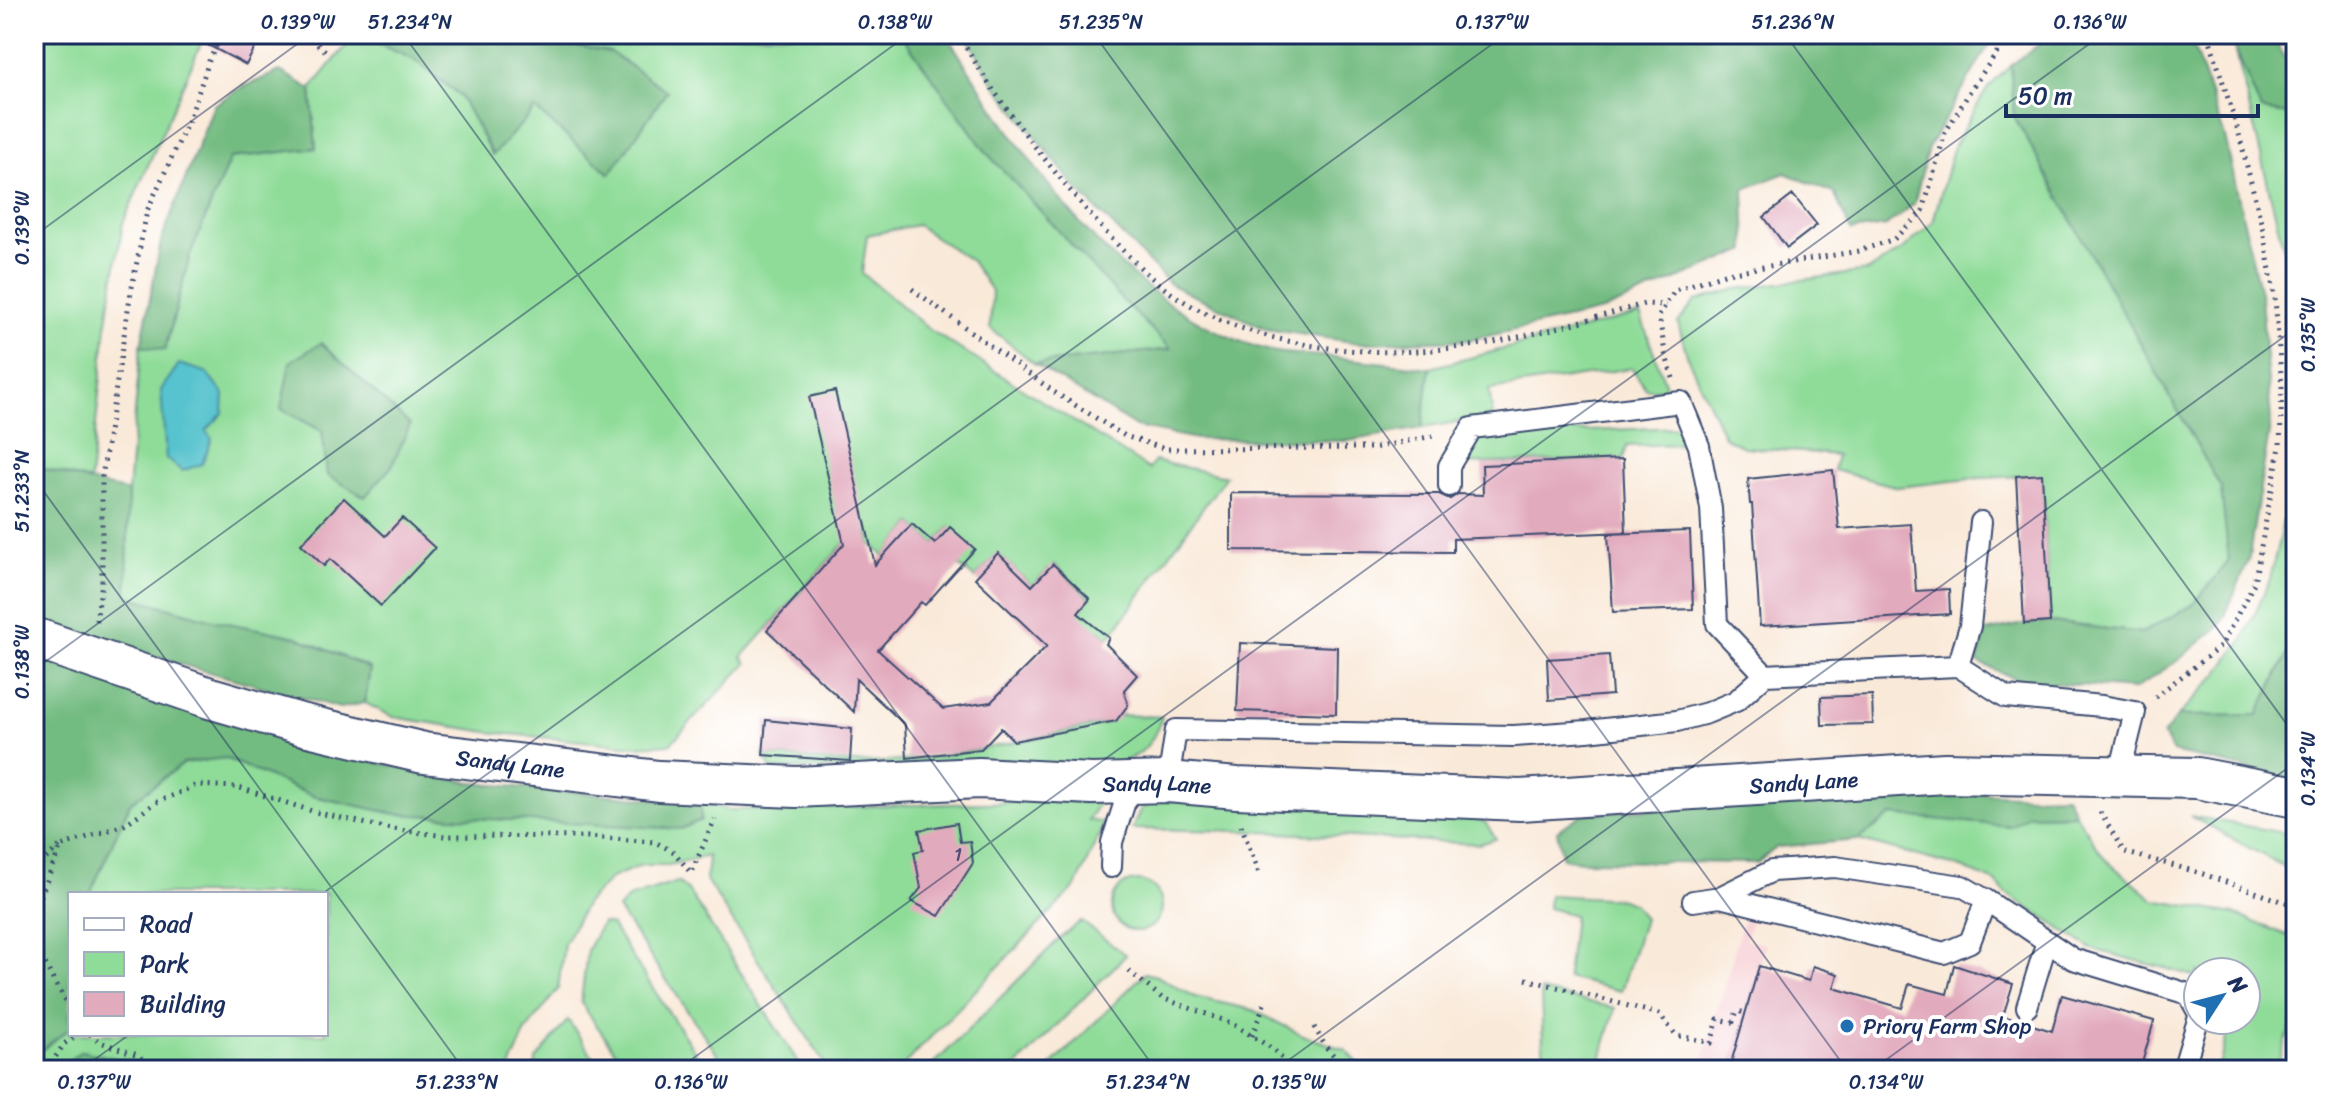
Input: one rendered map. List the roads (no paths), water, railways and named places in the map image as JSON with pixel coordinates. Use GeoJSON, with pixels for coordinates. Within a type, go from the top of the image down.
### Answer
{"type":"FeatureCollection","features":[{"type":"Feature","properties":{"kind":"street","name":"Sandy Lane"},"geometry":{"type":"LineString","coordinates":[[34,638],[240,707],[424,753],[659,781],[796,787],[979,778],[1092,784],[1149,782],[1520,800],[1945,773],[2197,778],[2296,797]]}},
{"type":"Feature","properties":{"kind":"lane"},"geometry":{"type":"LineString","coordinates":[[1449,486],[1449,466],[1472,428],[1681,402],[1699,446],[1711,508],[1717,624],[1765,675]]}},
{"type":"Feature","properties":{"kind":"lane"},"geometry":{"type":"LineString","coordinates":[[1958,666],[1970,626],[1981,522]]}},
{"type":"Feature","properties":{"kind":"lane"},"geometry":{"type":"LineString","coordinates":[[1111,867],[1112,842],[1176,730],[1514,736],[1587,731],[1677,721],[1707,713],[1736,701],[1765,675],[1958,666],[2006,697],[2135,712],[2119,776]]}},
{"type":"Feature","properties":{"kind":"lane"},"geometry":{"type":"LineString","coordinates":[[1693,901],[1720,897],[1772,871],[1835,867],[1962,886],[2073,959],[2182,992]]}},
{"type":"Feature","properties":{"kind":"lane"},"geometry":{"type":"LineString","coordinates":[[1720,897],[1944,953],[1970,942],[1986,900]]}},
{"type":"Feature","properties":{"kind":"lane"},"geometry":{"type":"LineString","coordinates":[[2027,1007],[2047,941]]}},
{"type":"Feature","properties":{"kind":"lane"},"geometry":{"type":"LineString","coordinates":[[2183,1070],[2193,1036]]}},
{"type":"Feature","properties":{"kind":"water"},"geometry":{"type":"Polygon","coordinates":[[[179,364],[206,372],[224,394],[223,413],[206,431],[212,439],[202,464],[182,471],[166,459],[161,390],[179,364]]]}},
{"type":"Feature","properties":{"kind":"place","name":"Priory Farm Shop"},"geometry":{"type":"Point","coordinates":[1847,1026]}}]}
